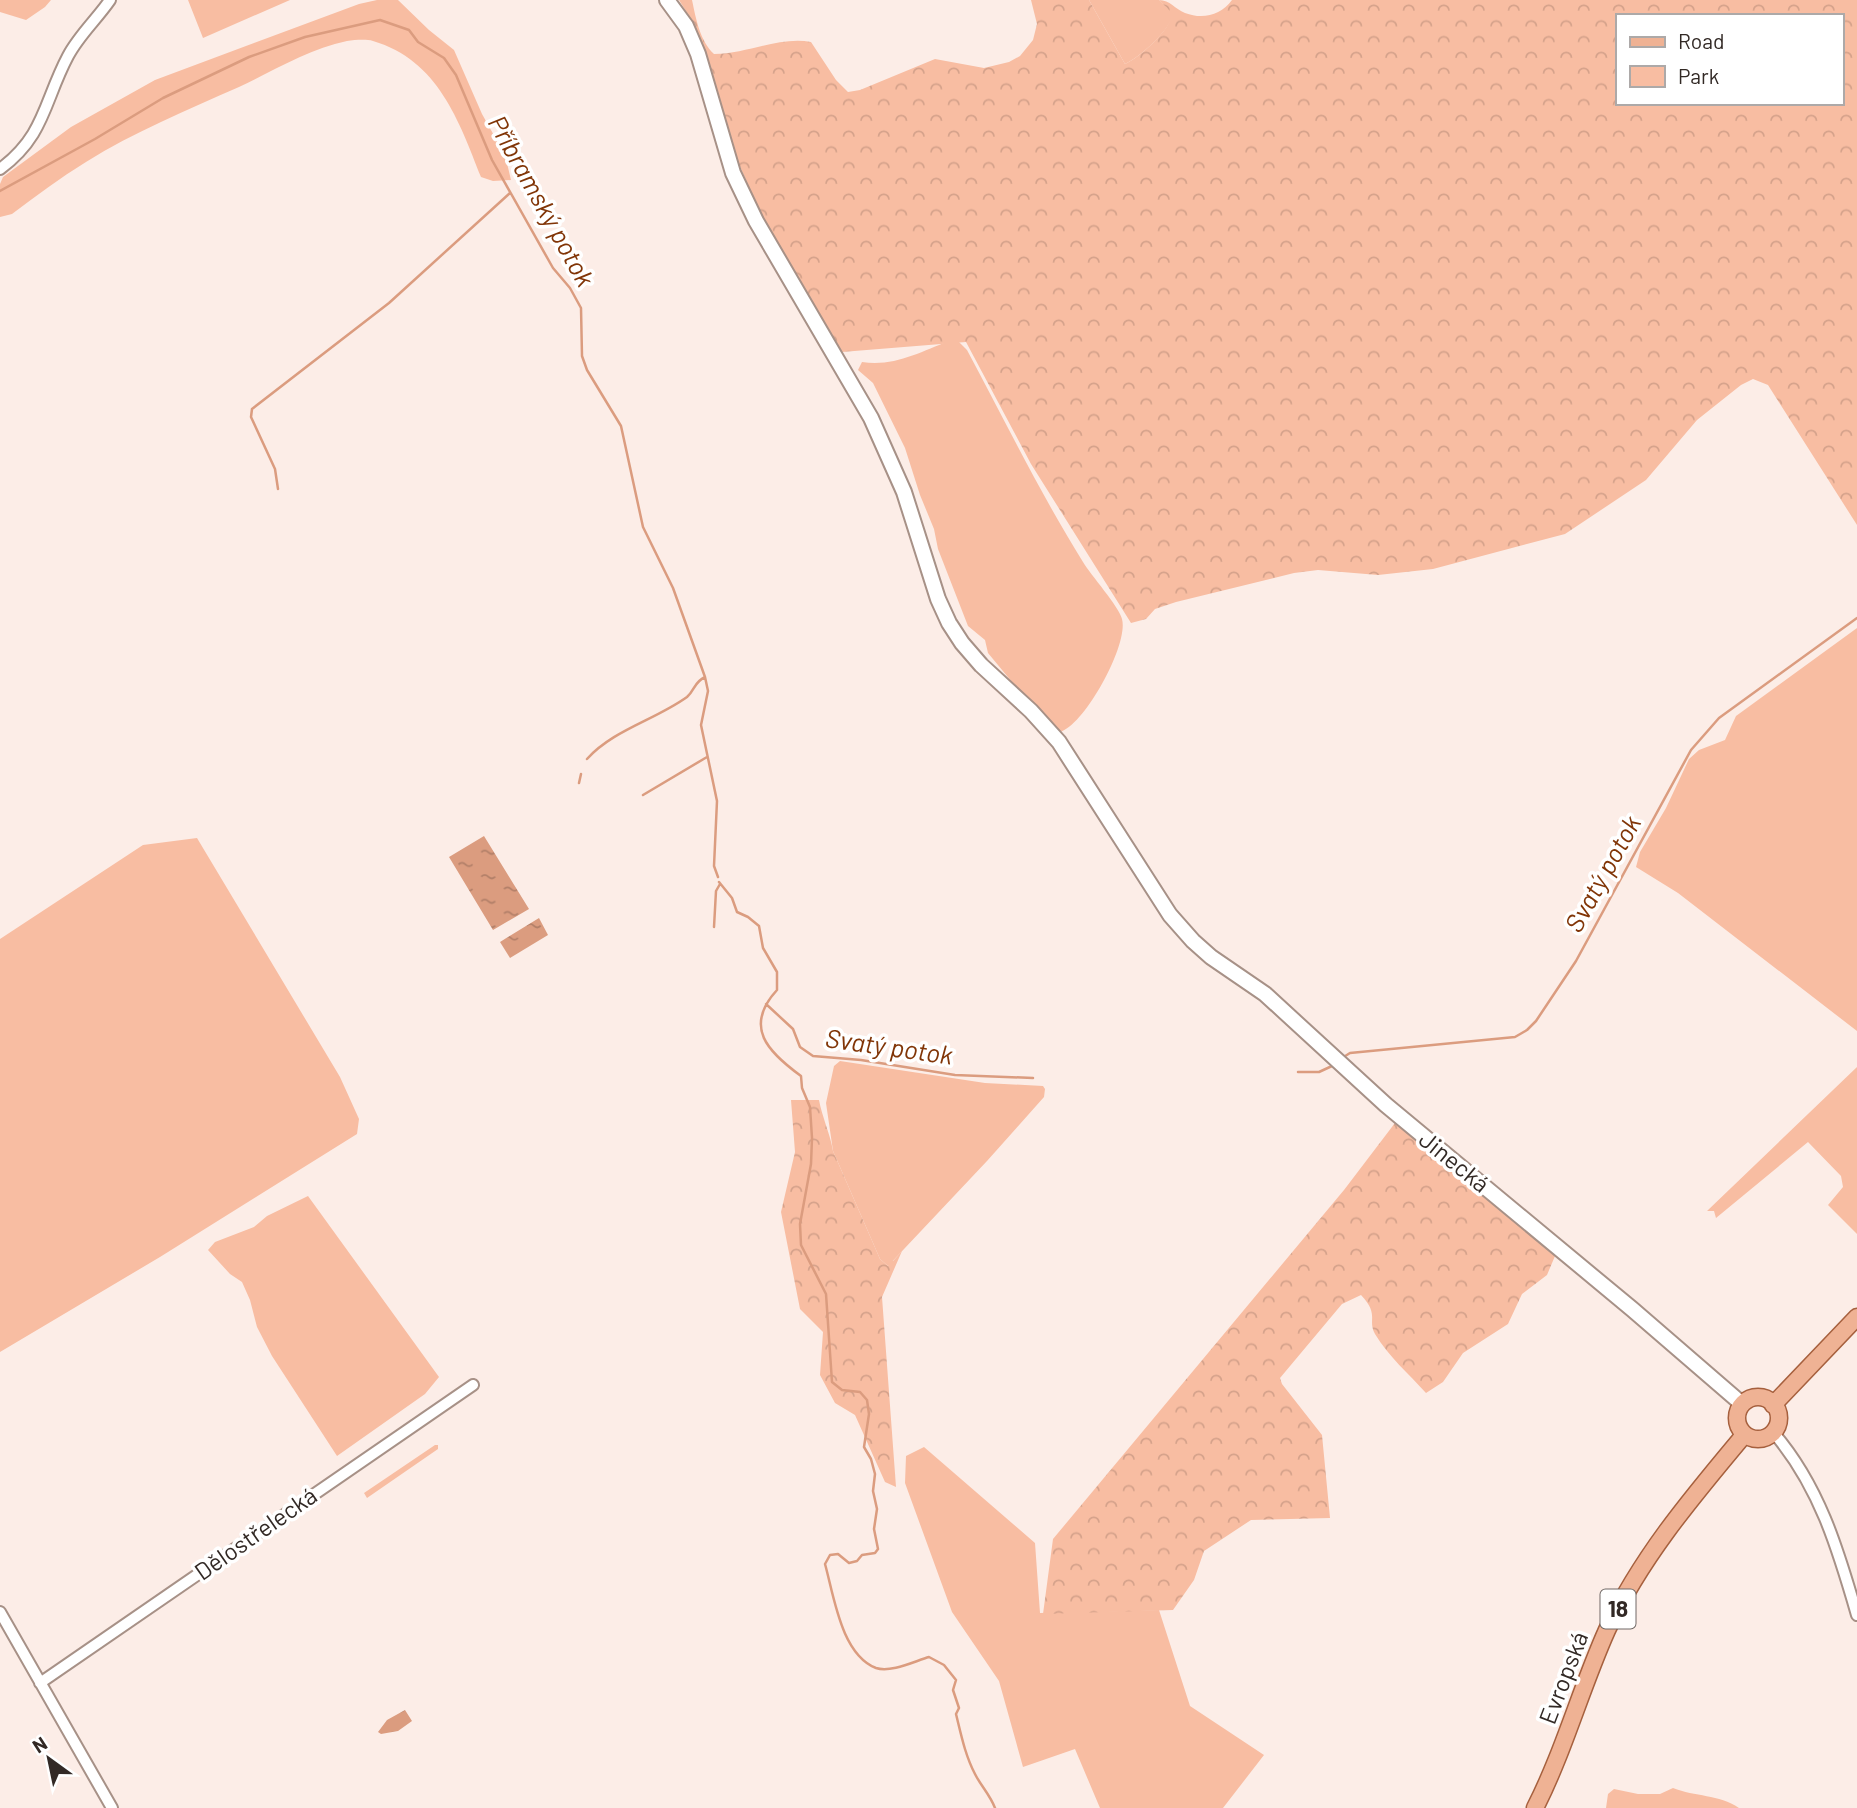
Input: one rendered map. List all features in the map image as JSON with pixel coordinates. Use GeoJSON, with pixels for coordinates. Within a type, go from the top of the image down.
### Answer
{"type":"FeatureCollection","features":[{"type":"Feature","properties":{"kind":"main road","name":"Jinecká"},"geometry":{"type":"LineString","coordinates":[[667,0],[686,26],[698,54],[723,144],[756,221],[871,418],[890,458],[949,624],[981,665],[1031,711],[1059,743],[1170,915],[1211,957],[1265,994],[1386,1105],[1742,1404]]}},
{"type":"Feature","properties":{"kind":"main road"},"geometry":{"type":"LineString","coordinates":[[1773,1405],[1857,1317]]}},
{"type":"Feature","properties":{"kind":"main road"},"geometry":{"type":"LineString","coordinates":[[1760,1398],[1773,1405],[1779,1418],[1773,1432],[1762,1439],[1752,1439],[1744,1435],[1737,1422],[1742,1404],[1760,1398]]}},
{"type":"Feature","properties":{"kind":"main road","name":"Evropská"},"geometry":{"type":"LineString","coordinates":[[1535,1808],[1608,1630],[1633,1580],[1669,1526],[1744,1435]]}},
{"type":"Feature","properties":{"kind":"street"},"geometry":{"type":"LineString","coordinates":[[0,169],[15,158],[32,138],[70,53],[110,0]]}},
{"type":"Feature","properties":{"kind":"street","name":"Dělostřelecká"},"geometry":{"type":"LineString","coordinates":[[40,1683],[473,1385]]}},
{"type":"Feature","properties":{"kind":"street"},"geometry":{"type":"LineString","coordinates":[[1773,1432],[1796,1461],[1817,1498],[1841,1559],[1857,1615]]}},
{"type":"Feature","properties":{"kind":"street"},"geometry":{"type":"LineString","coordinates":[[0,1612],[112,1808]]}},
{"type":"Feature","properties":{"kind":"green space"},"geometry":{"type":"Polygon","coordinates":[[[0,0],[51,0],[26,20],[0,12],[0,0]]]}},
{"type":"Feature","properties":{"kind":"green space"},"geometry":{"type":"Polygon","coordinates":[[[188,0],[290,0],[203,38],[188,0]]]}},
{"type":"Feature","properties":{"kind":"green space"},"geometry":{"type":"Polygon","coordinates":[[[377,0],[398,0],[454,50],[482,114],[505,155],[511,180],[493,181],[481,177],[464,135],[443,95],[414,62],[373,41],[357,40],[305,55],[142,131],[76,168],[12,214],[0,217],[0,184],[3,177],[71,127],[155,80],[359,4],[377,0]]]}},
{"type":"Feature","properties":{"kind":"green space"},"geometry":{"type":"Polygon","coordinates":[[[679,0],[692,0],[702,36],[714,54],[787,41],[811,42],[836,80],[848,92],[860,90],[935,59],[984,68],[1009,62],[1020,56],[1033,40],[1037,24],[1031,0],[1089,0],[1125,64],[1154,42],[1170,20],[1172,13],[1159,0],[1166,1],[1185,13],[1205,16],[1217,13],[1232,0],[1857,0],[1857,525],[1768,385],[1753,379],[1741,385],[1697,420],[1646,480],[1565,534],[1433,569],[1378,575],[1318,570],[1294,573],[1176,602],[1155,609],[1146,619],[1131,623],[1031,464],[966,342],[842,352],[761,214],[730,144],[708,60],[692,21],[679,0]]]}},
{"type":"Feature","properties":{"kind":"green space"},"geometry":{"type":"Polygon","coordinates":[[[1089,0],[1159,0],[1173,13],[1167,27],[1154,42],[1125,64],[1089,0]]]}},
{"type":"Feature","properties":{"kind":"green space"},"geometry":{"type":"Polygon","coordinates":[[[949,341],[958,341],[967,350],[1052,510],[1122,619],[1119,646],[1103,682],[1081,715],[1060,732],[1021,693],[988,653],[985,640],[968,626],[938,549],[934,529],[905,448],[873,383],[858,370],[862,362],[896,360],[949,341]]]}},
{"type":"Feature","properties":{"kind":"green space"},"geometry":{"type":"Polygon","coordinates":[[[1857,628],[1857,1031],[1678,893],[1636,867],[1640,852],[1666,808],[1689,759],[1699,750],[1725,740],[1736,716],[1857,628]]]}},
{"type":"Feature","properties":{"kind":"green space"},"geometry":{"type":"Polygon","coordinates":[[[197,838],[340,1077],[359,1119],[357,1134],[160,1257],[0,1352],[0,939],[143,845],[197,838]]]}},
{"type":"Feature","properties":{"kind":"green space"},"geometry":{"type":"Polygon","coordinates":[[[840,1061],[985,1083],[1043,1086],[1045,1089],[1044,1097],[888,1266],[880,1259],[833,1151],[826,1103],[834,1066],[840,1061]]]}},
{"type":"Feature","properties":{"kind":"green space"},"geometry":{"type":"Polygon","coordinates":[[[1857,1067],[1857,1234],[1828,1205],[1843,1187],[1841,1176],[1808,1142],[1716,1218],[1714,1211],[1707,1211],[1857,1067]]]}},
{"type":"Feature","properties":{"kind":"green space"},"geometry":{"type":"Polygon","coordinates":[[[791,1100],[819,1100],[833,1151],[880,1259],[888,1266],[902,1251],[882,1297],[896,1487],[885,1482],[855,1415],[835,1403],[820,1375],[823,1332],[800,1309],[781,1212],[795,1152],[791,1100]]]}},
{"type":"Feature","properties":{"kind":"green space"},"geometry":{"type":"Polygon","coordinates":[[[1398,1119],[1555,1256],[1547,1275],[1522,1294],[1508,1324],[1463,1353],[1443,1382],[1426,1393],[1380,1342],[1373,1329],[1372,1312],[1361,1295],[1342,1304],[1280,1378],[1322,1435],[1330,1518],[1251,1520],[1204,1551],[1194,1580],[1173,1610],[1043,1614],[1053,1539],[1344,1190],[1398,1119]]]}},
{"type":"Feature","properties":{"kind":"green space"},"geometry":{"type":"Polygon","coordinates":[[[308,1196],[439,1377],[425,1394],[337,1456],[272,1356],[257,1327],[242,1282],[230,1274],[208,1250],[215,1242],[254,1227],[267,1216],[308,1196]]]}},
{"type":"Feature","properties":{"kind":"green space"},"geometry":{"type":"Polygon","coordinates":[[[438,1445],[438,1449],[367,1498],[364,1493],[438,1445]]]}},
{"type":"Feature","properties":{"kind":"green space"},"geometry":{"type":"Polygon","coordinates":[[[924,1447],[1035,1543],[1040,1613],[1159,1610],[1190,1706],[1264,1755],[1223,1808],[1100,1808],[1075,1749],[1023,1767],[999,1681],[952,1612],[905,1483],[906,1456],[924,1447]]]}},
{"type":"Feature","properties":{"kind":"green space"},"geometry":{"type":"Polygon","coordinates":[[[1673,1788],[1723,1800],[1739,1808],[1606,1808],[1608,1794],[1614,1789],[1638,1794],[1660,1794],[1673,1788]]]}},
{"type":"Feature","properties":{"kind":"water"},"geometry":{"type":"Polygon","coordinates":[[[484,836],[529,909],[493,930],[449,857],[484,836]]]}},
{"type":"Feature","properties":{"kind":"water"},"geometry":{"type":"Polygon","coordinates":[[[539,918],[548,935],[510,958],[500,942],[539,918]]]}},
{"type":"Feature","properties":{"kind":"water"},"geometry":{"type":"Polygon","coordinates":[[[405,1710],[412,1721],[398,1731],[381,1734],[378,1732],[387,1720],[405,1710]]]}},
{"type":"Feature","properties":{"kind":"waterway","name":"Příbramský potok"},"geometry":{"type":"LineString","coordinates":[[0,191],[163,98],[249,57],[305,37],[380,20],[409,30],[418,42],[444,58],[456,75],[492,160],[553,268],[570,288],[581,308],[582,356],[587,370],[621,426],[643,527],[673,588],[705,677],[708,691],[701,725],[717,801],[714,866],[718,877]]}},
{"type":"Feature","properties":{"kind":"waterway"},"geometry":{"type":"LineString","coordinates":[[278,489],[275,469],[251,417],[252,409],[389,303],[510,193]]}},
{"type":"Feature","properties":{"kind":"waterway","name":"Svatý potok"},"geometry":{"type":"LineString","coordinates":[[1342,1058],[1350,1053],[1515,1037],[1527,1030],[1536,1021],[1576,961],[1691,750],[1719,718],[1857,618]]}},
{"type":"Feature","properties":{"kind":"waterway"},"geometry":{"type":"LineString","coordinates":[[587,759],[609,740],[687,697],[705,677]]}},
{"type":"Feature","properties":{"kind":"waterway"},"geometry":{"type":"LineString","coordinates":[[643,795],[707,757]]}},
{"type":"Feature","properties":{"kind":"waterway"},"geometry":{"type":"LineString","coordinates":[[579,783],[581,774]]}},
{"type":"Feature","properties":{"kind":"waterway","name":"Příbramský potok"},"geometry":{"type":"LineString","coordinates":[[719,882],[732,898],[737,912],[759,926],[763,948],[777,972],[777,990],[767,1003],[761,1027],[770,1048],[801,1076],[802,1088],[810,1107],[811,1164],[800,1224],[801,1245],[826,1294],[832,1382],[842,1390],[860,1392],[867,1400],[869,1414],[864,1447],[875,1474],[873,1491],[877,1509],[874,1529],[878,1549],[875,1553],[862,1555],[857,1561],[849,1563],[838,1554],[830,1555],[825,1564],[836,1607],[847,1637],[864,1661],[876,1668],[889,1669],[929,1657],[944,1665],[956,1680],[953,1690],[959,1708],[956,1714],[966,1752],[975,1774],[995,1808]]}},
{"type":"Feature","properties":{"kind":"waterway"},"geometry":{"type":"LineString","coordinates":[[714,927],[716,891],[720,884]]}},
{"type":"Feature","properties":{"kind":"waterway","name":"Svatý potok"},"geometry":{"type":"LineString","coordinates":[[766,1004],[793,1029],[800,1047],[813,1056],[861,1060],[955,1075],[1033,1078]]}},
{"type":"Feature","properties":{"kind":"waterway","name":"Svatý potok"},"geometry":{"type":"LineString","coordinates":[[1298,1072],[1319,1072],[1332,1066]]}}]}
